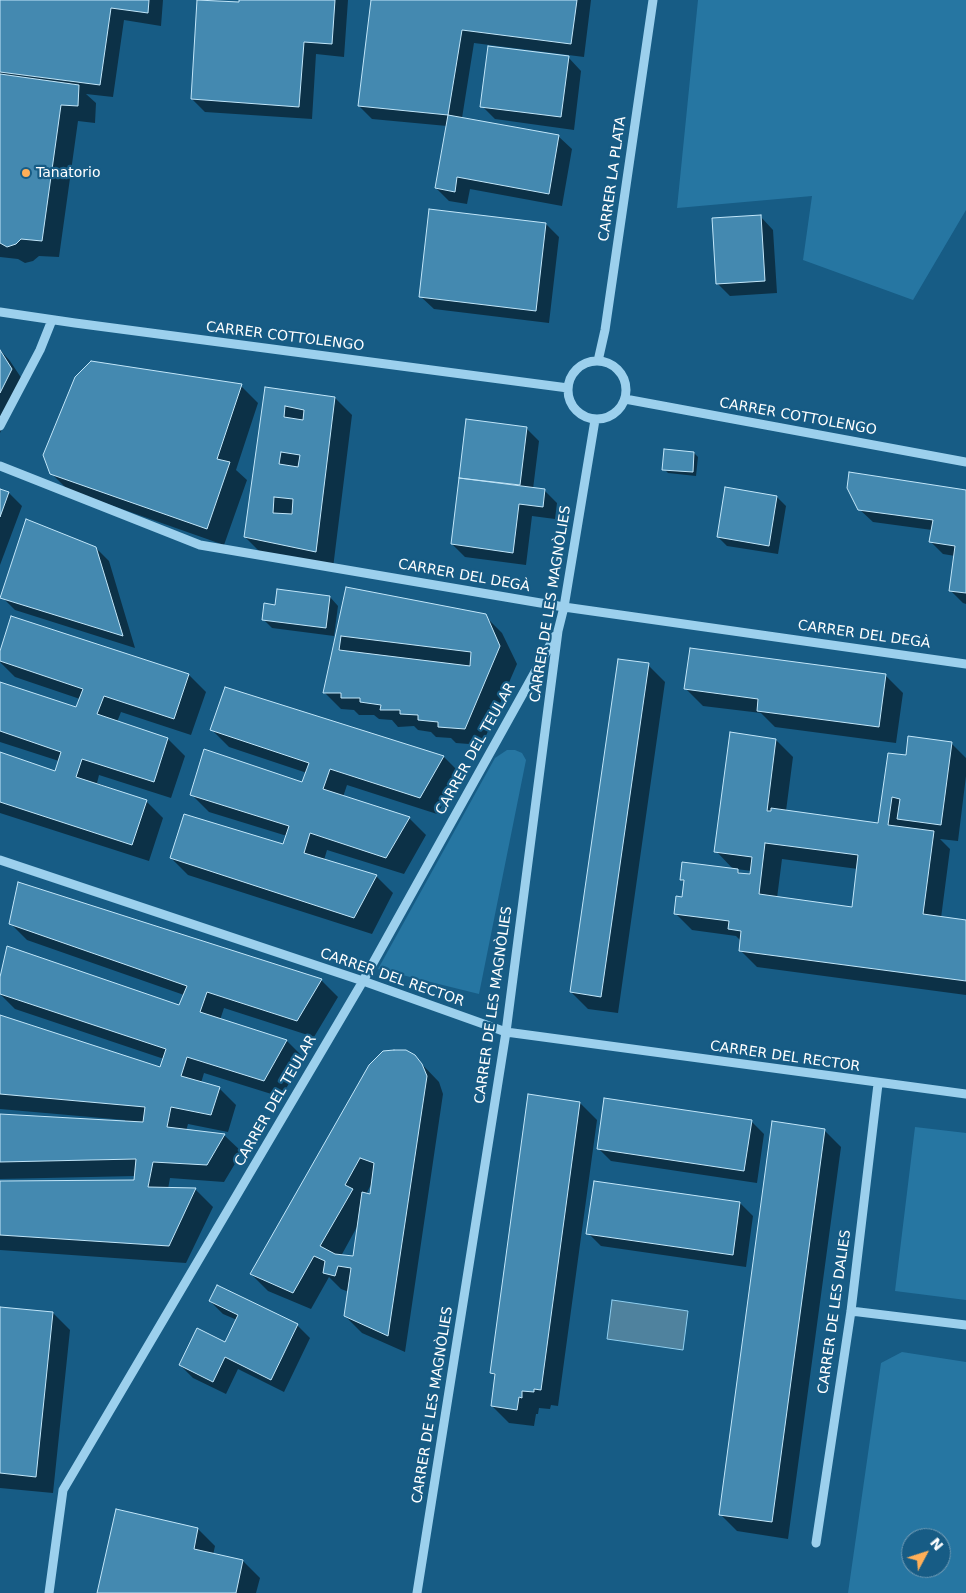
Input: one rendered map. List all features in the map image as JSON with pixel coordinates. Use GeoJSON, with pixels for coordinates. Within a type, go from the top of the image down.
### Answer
{"type":"FeatureCollection","features":[{"type":"Feature","properties":{"kind":"street","name":"CARRER LA PLATA"},"geometry":{"type":"LineString","coordinates":[[598,361],[605,330],[653,0]]}},
{"type":"Feature","properties":{"kind":"street","name":"CARRER COTTOLENGO"},"geometry":{"type":"LineString","coordinates":[[0,312],[568,388]]}},
{"type":"Feature","properties":{"kind":"street"},"geometry":{"type":"LineString","coordinates":[[0,426],[40,350],[52,320]]}},
{"type":"Feature","properties":{"kind":"street"},"geometry":{"type":"LineString","coordinates":[[598,361],[607,362],[615,367],[621,374],[627,390],[621,408],[614,415],[605,419],[595,420],[586,418],[572,406],[568,397],[568,388],[574,371],[590,362],[598,361]]}},
{"type":"Feature","properties":{"kind":"street","name":"CARRER COTTOLENGO"},"geometry":{"type":"LineString","coordinates":[[625,399],[966,462]]}},
{"type":"Feature","properties":{"kind":"street","name":"CARRER DE LES MAGNÒLIES"},"geometry":{"type":"LineString","coordinates":[[417,1593],[506,1032],[558,631],[564,607],[595,420]]}},
{"type":"Feature","properties":{"kind":"street","name":"CARRER DEL DEGÀ"},"geometry":{"type":"LineString","coordinates":[[0,466],[200,545],[564,607],[966,664]]}},
{"type":"Feature","properties":{"kind":"street","name":"CARRER DEL TEULAR"},"geometry":{"type":"LineString","coordinates":[[49,1593],[63,1490],[362,981],[558,631]]}},
{"type":"Feature","properties":{"kind":"street","name":"CARRER DEL RECTOR"},"geometry":{"type":"LineString","coordinates":[[0,860],[362,981],[506,1032],[878,1084],[966,1094]]}},
{"type":"Feature","properties":{"kind":"street","name":"CARRER DE LES DALIES"},"geometry":{"type":"LineString","coordinates":[[816,1543],[851,1311],[878,1084]]}},
{"type":"Feature","properties":{"kind":"street"},"geometry":{"type":"LineString","coordinates":[[851,1311],[966,1325]]}},
{"type":"Feature","properties":{"kind":"shaded area"},"geometry":{"type":"Polygon","coordinates":[[[698,0],[966,0],[966,210],[913,300],[803,260],[812,196],[677,208],[698,0]]]}},
{"type":"Feature","properties":{"kind":"shaded area"},"geometry":{"type":"Polygon","coordinates":[[[507,750],[515,750],[522,753],[526,760],[479,994],[378,969],[495,758],[507,750]]]}},
{"type":"Feature","properties":{"kind":"shaded area"},"geometry":{"type":"Polygon","coordinates":[[[915,1127],[966,1133],[966,1300],[895,1291],[915,1127]]]}},
{"type":"Feature","properties":{"kind":"shaded area"},"geometry":{"type":"Polygon","coordinates":[[[612,1300],[688,1311],[683,1350],[607,1339],[612,1300]]]}},
{"type":"Feature","properties":{"kind":"shaded area"},"geometry":{"type":"Polygon","coordinates":[[[902,1352],[966,1362],[966,1593],[848,1593],[881,1363],[902,1352]]]}},
{"type":"Feature","properties":{"kind":"building"},"geometry":{"type":"Polygon","coordinates":[[[0,0],[149,0],[148,13],[111,8],[100,85],[0,72],[0,0]]]}},
{"type":"Feature","properties":{"kind":"building"},"geometry":{"type":"Polygon","coordinates":[[[197,0],[239,2],[239,0],[335,0],[332,44],[304,42],[299,107],[191,99],[197,0]]]}},
{"type":"Feature","properties":{"kind":"building"},"geometry":{"type":"Polygon","coordinates":[[[371,0],[577,0],[571,44],[462,30],[448,115],[358,106],[371,0]]]}},
{"type":"Feature","properties":{"kind":"building"},"geometry":{"type":"Polygon","coordinates":[[[488,46],[569,56],[561,117],[480,107],[488,46]]]}},
{"type":"Feature","properties":{"kind":"building","name":"Tanatorio"},"geometry":{"type":"Polygon","coordinates":[[[0,74],[79,85],[78,106],[61,105],[42,241],[21,239],[16,244],[7,247],[0,243],[0,74]]]}},
{"type":"Feature","properties":{"kind":"building"},"geometry":{"type":"Polygon","coordinates":[[[448,115],[559,135],[549,194],[457,177],[455,192],[435,188],[448,115]]]}},
{"type":"Feature","properties":{"kind":"building"},"geometry":{"type":"Polygon","coordinates":[[[429,209],[546,223],[536,311],[419,297],[429,209]]]}},
{"type":"Feature","properties":{"kind":"building"},"geometry":{"type":"Polygon","coordinates":[[[761,215],[765,281],[716,284],[712,218],[761,215]]]}},
{"type":"Feature","properties":{"kind":"building"},"geometry":{"type":"Polygon","coordinates":[[[0,350],[12,369],[0,393],[0,350]]]}},
{"type":"Feature","properties":{"kind":"building"},"geometry":{"type":"Polygon","coordinates":[[[91,361],[242,384],[217,459],[230,462],[207,529],[50,474],[43,455],[75,377],[91,361]]]}},
{"type":"Feature","properties":{"kind":"building"},"geometry":{"type":"Polygon","coordinates":[[[265,387],[335,397],[316,552],[244,537],[265,387]],[[285,406],[284,417],[303,420],[304,410],[285,406]],[[281,452],[279,464],[298,467],[300,455],[281,452]],[[274,497],[273,513],[292,514],[293,499],[274,497]]]}},
{"type":"Feature","properties":{"kind":"building"},"geometry":{"type":"Polygon","coordinates":[[[466,419],[527,427],[520,485],[459,478],[466,419]]]}},
{"type":"Feature","properties":{"kind":"building"},"geometry":{"type":"Polygon","coordinates":[[[664,449],[694,452],[693,472],[662,470],[664,449]]]}},
{"type":"Feature","properties":{"kind":"building"},"geometry":{"type":"Polygon","coordinates":[[[849,472],[966,490],[966,593],[949,591],[955,546],[929,542],[933,520],[858,510],[847,488],[849,472]]]}},
{"type":"Feature","properties":{"kind":"building"},"geometry":{"type":"Polygon","coordinates":[[[459,478],[545,489],[543,507],[519,504],[513,553],[451,544],[459,478]]]}},
{"type":"Feature","properties":{"kind":"building"},"geometry":{"type":"Polygon","coordinates":[[[725,487],[777,496],[769,546],[717,537],[725,487]]]}},
{"type":"Feature","properties":{"kind":"building"},"geometry":{"type":"Polygon","coordinates":[[[0,489],[9,492],[0,517],[0,489]]]}},
{"type":"Feature","properties":{"kind":"building"},"geometry":{"type":"Polygon","coordinates":[[[26,519],[96,547],[123,636],[0,598],[26,519]]]}},
{"type":"Feature","properties":{"kind":"building"},"geometry":{"type":"Polygon","coordinates":[[[346,587],[486,614],[500,646],[465,729],[438,727],[438,722],[418,720],[418,715],[400,714],[400,710],[380,710],[381,705],[360,702],[360,698],[341,698],[341,693],[323,693],[346,587]],[[341,636],[339,650],[470,666],[471,652],[341,636]]]}},
{"type":"Feature","properties":{"kind":"building"},"geometry":{"type":"Polygon","coordinates":[[[277,589],[330,596],[326,628],[262,620],[264,603],[275,605],[277,589]]]}},
{"type":"Feature","properties":{"kind":"building"},"geometry":{"type":"Polygon","coordinates":[[[11,616],[189,674],[174,719],[104,696],[97,714],[168,738],[154,782],[82,759],[76,777],[147,800],[132,845],[0,802],[0,752],[55,771],[61,752],[0,731],[0,682],[76,707],[83,689],[0,661],[0,651],[11,616]]]}},
{"type":"Feature","properties":{"kind":"building"},"geometry":{"type":"Polygon","coordinates":[[[690,648],[886,674],[879,727],[757,711],[758,699],[684,689],[690,648]]]}},
{"type":"Feature","properties":{"kind":"building"},"geometry":{"type":"Polygon","coordinates":[[[618,659],[649,663],[601,997],[570,992],[618,659]]]}},
{"type":"Feature","properties":{"kind":"building"},"geometry":{"type":"Polygon","coordinates":[[[225,687],[444,756],[420,798],[330,769],[323,789],[410,817],[386,858],[310,833],[304,853],[377,875],[354,918],[170,858],[184,814],[283,844],[289,826],[190,795],[204,749],[302,782],[309,763],[210,730],[225,687]]]}},
{"type":"Feature","properties":{"kind":"building"},"geometry":{"type":"Polygon","coordinates":[[[730,732],[776,739],[767,811],[771,811],[771,808],[878,823],[888,753],[906,755],[908,736],[952,742],[941,825],[897,819],[900,799],[892,797],[888,825],[934,831],[923,914],[966,920],[966,981],[739,951],[741,931],[728,929],[729,921],[674,914],[676,896],[682,897],[684,880],[680,880],[682,862],[738,869],[738,873],[750,874],[752,857],[714,852],[730,732]],[[765,843],[759,894],[852,907],[858,855],[765,843]]]}},
{"type":"Feature","properties":{"kind":"building"},"geometry":{"type":"Polygon","coordinates":[[[18,882],[322,979],[297,1021],[207,992],[200,1012],[287,1040],[264,1081],[187,1057],[181,1076],[220,1087],[211,1115],[171,1107],[167,1127],[225,1134],[207,1165],[153,1162],[148,1187],[196,1188],[169,1246],[0,1235],[0,1181],[134,1180],[136,1159],[0,1162],[0,1114],[143,1122],[145,1107],[0,1094],[0,1015],[160,1067],[166,1049],[0,994],[0,977],[7,946],[179,1005],[187,986],[9,924],[18,882]]]}},
{"type":"Feature","properties":{"kind":"building"},"geometry":{"type":"Polygon","coordinates":[[[406,1050],[415,1055],[422,1064],[427,1076],[388,1336],[344,1316],[351,1268],[338,1266],[335,1276],[323,1273],[325,1261],[314,1256],[293,1293],[250,1274],[369,1065],[383,1051],[406,1050]],[[360,1158],[345,1185],[353,1189],[320,1246],[335,1254],[353,1256],[362,1192],[370,1194],[374,1163],[360,1158]]]}},
{"type":"Feature","properties":{"kind":"building"},"geometry":{"type":"Polygon","coordinates":[[[528,1094],[580,1102],[541,1390],[534,1389],[534,1392],[522,1391],[522,1398],[519,1397],[517,1410],[491,1406],[495,1374],[490,1373],[528,1094]]]}},
{"type":"Feature","properties":{"kind":"building"},"geometry":{"type":"Polygon","coordinates":[[[604,1098],[752,1120],[744,1171],[597,1149],[604,1098]]]}},
{"type":"Feature","properties":{"kind":"building"},"geometry":{"type":"Polygon","coordinates":[[[772,1121],[825,1129],[772,1522],[719,1515],[772,1121]]]}},
{"type":"Feature","properties":{"kind":"building"},"geometry":{"type":"Polygon","coordinates":[[[594,1181],[740,1202],[733,1255],[586,1234],[594,1181]]]}},
{"type":"Feature","properties":{"kind":"building"},"geometry":{"type":"Polygon","coordinates":[[[217,1285],[298,1324],[271,1380],[225,1357],[213,1382],[179,1365],[197,1328],[225,1342],[238,1315],[209,1301],[217,1285]]]}},
{"type":"Feature","properties":{"kind":"building"},"geometry":{"type":"Polygon","coordinates":[[[0,1307],[53,1312],[36,1477],[0,1473],[0,1307]]]}},
{"type":"Feature","properties":{"kind":"building"},"geometry":{"type":"Polygon","coordinates":[[[116,1509],[198,1528],[194,1549],[243,1560],[236,1593],[97,1593],[116,1509]]]}},
{"type":"Feature","properties":{"kind":"place","name":"Tanatorio"},"geometry":{"type":"Point","coordinates":[26,173]}}]}
